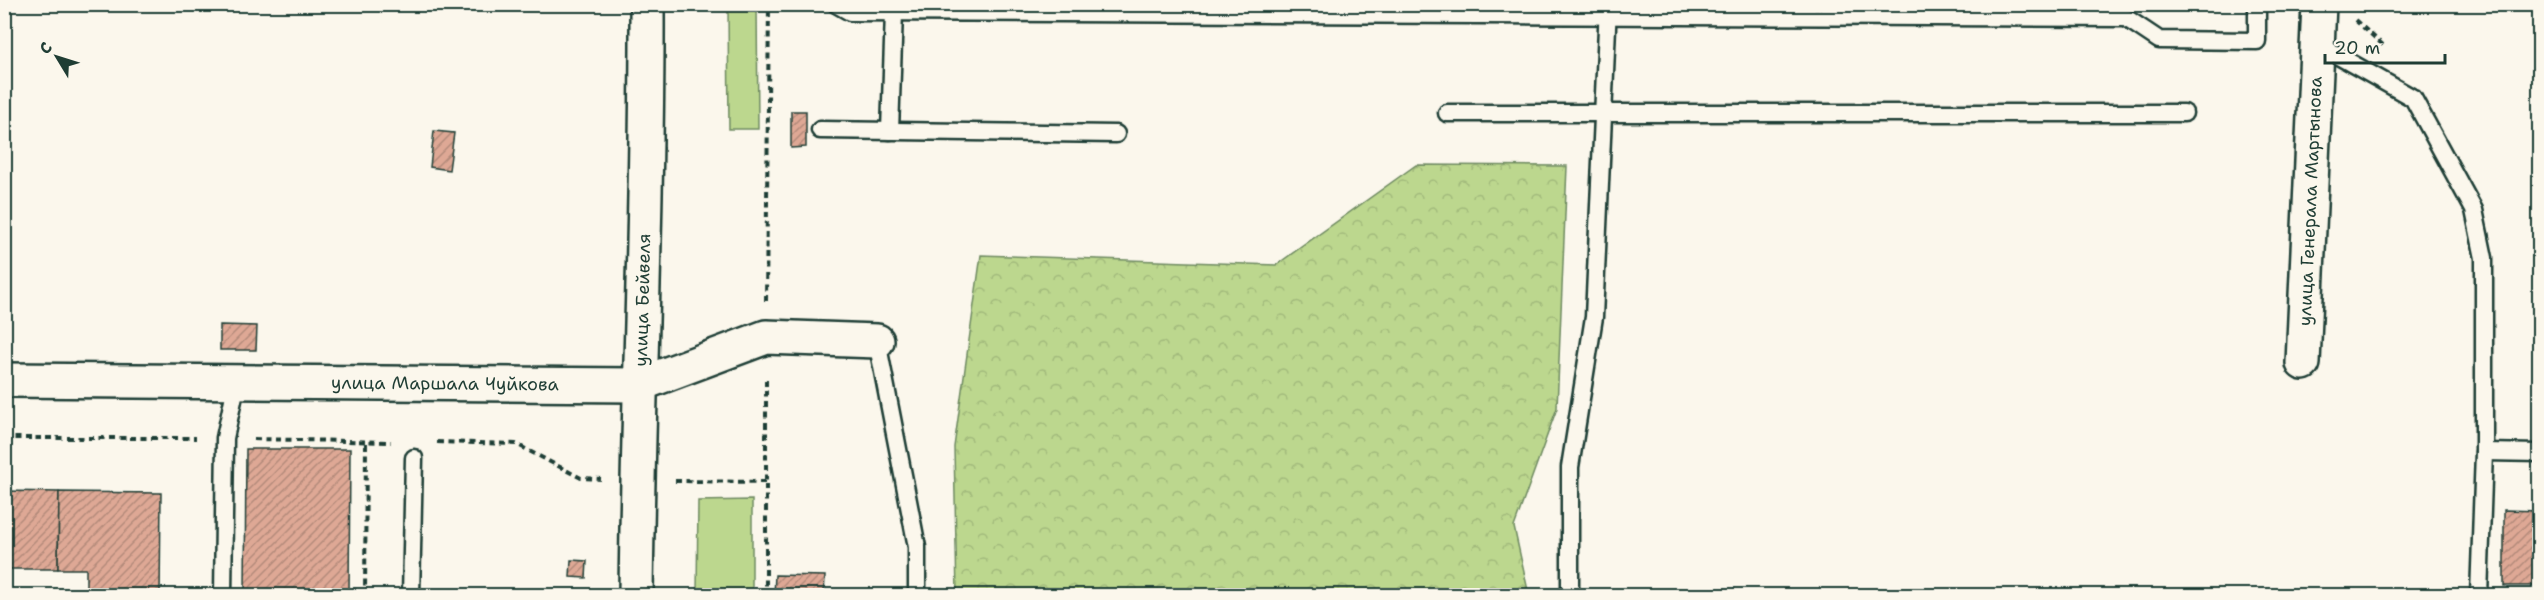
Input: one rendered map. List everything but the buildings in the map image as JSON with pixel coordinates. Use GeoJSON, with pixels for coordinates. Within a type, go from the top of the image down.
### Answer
{"type":"FeatureCollection","features":[{"type":"Feature","properties":{"kind":"street","name":"улица Бейвеля"},"geometry":{"type":"LineString","coordinates":[[636,596],[638,385],[648,159],[647,4]]}},
{"type":"Feature","properties":{"kind":"street","name":"улица Генерала Мартынова"},"geometry":{"type":"LineString","coordinates":[[2303,363],[2319,45],[2319,4]]}},
{"type":"Feature","properties":{"kind":"street","name":"улица Маршала Чуйкова"},"geometry":{"type":"LineString","coordinates":[[4,380],[638,385],[766,337],[877,341]]}},
{"type":"Feature","properties":{"kind":"lane"},"geometry":{"type":"LineString","coordinates":[[836,4],[850,12],[1608,10],[2126,18],[2158,40],[2257,41],[2257,4]]}},
{"type":"Feature","properties":{"kind":"lane"},"geometry":{"type":"LineString","coordinates":[[1570,596],[1570,467],[1594,317],[1608,10]]}},
{"type":"Feature","properties":{"kind":"lane"},"geometry":{"type":"LineString","coordinates":[[890,131],[894,12]]}},
{"type":"Feature","properties":{"kind":"lane"},"geometry":{"type":"LineString","coordinates":[[2319,45],[2413,98],[2474,210],[2484,258],[2484,452],[2479,596]]}},
{"type":"Feature","properties":{"kind":"lane"},"geometry":{"type":"LineString","coordinates":[[1448,113],[2184,113]]}},
{"type":"Feature","properties":{"kind":"lane"},"geometry":{"type":"LineString","coordinates":[[820,130],[1116,134]]}},
{"type":"Feature","properties":{"kind":"lane"},"geometry":{"type":"LineString","coordinates":[[877,341],[917,547],[917,596]]}},
{"type":"Feature","properties":{"kind":"lane"},"geometry":{"type":"LineString","coordinates":[[223,596],[225,438],[237,381]]}},
{"type":"Feature","properties":{"kind":"lane"},"geometry":{"type":"LineString","coordinates":[[2484,452],[2540,453]]}},
{"type":"Feature","properties":{"kind":"lane"},"geometry":{"type":"LineString","coordinates":[[411,596],[414,459]]}},
{"type":"Feature","properties":{"kind":"path"},"geometry":{"type":"LineString","coordinates":[[365,596],[366,441]]}},
{"type":"Feature","properties":{"kind":"green space"},"geometry":{"type":"Polygon","coordinates":[[[728,5],[757,5],[758,129],[729,129],[728,5]]]}},
{"type":"Feature","properties":{"kind":"green space"},"geometry":{"type":"Polygon","coordinates":[[[1416,165],[1567,166],[1557,408],[1514,527],[1529,595],[957,595],[954,447],[981,255],[1276,265],[1416,165]]]}},
{"type":"Feature","properties":{"kind":"green space"},"geometry":{"type":"Polygon","coordinates":[[[752,500],[752,595],[697,595],[698,501],[752,500]]]}}]}
